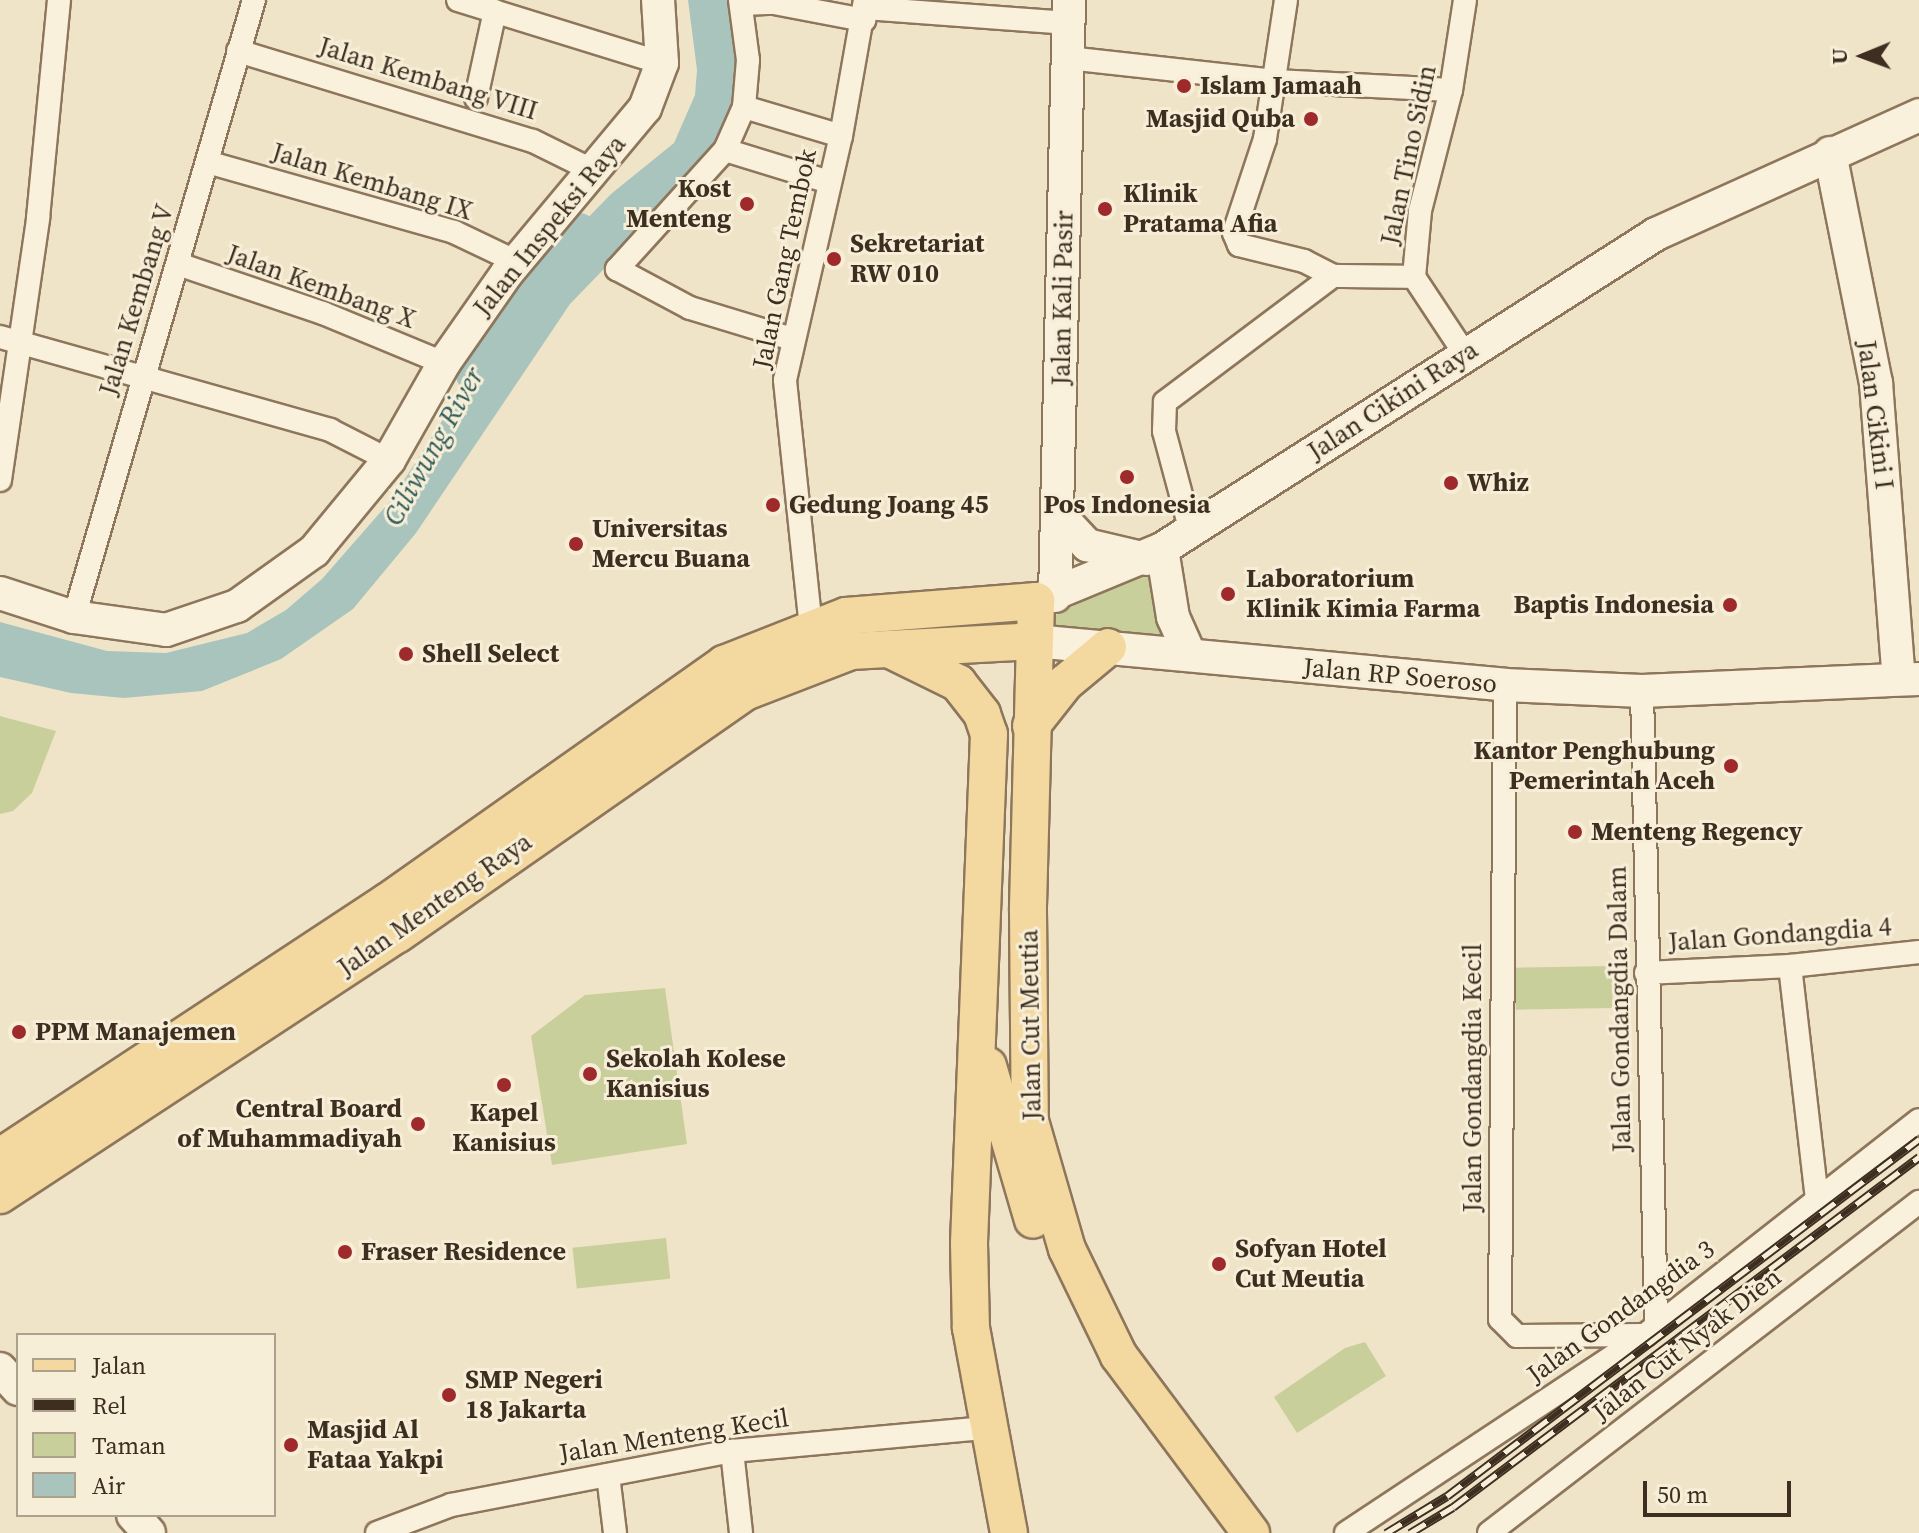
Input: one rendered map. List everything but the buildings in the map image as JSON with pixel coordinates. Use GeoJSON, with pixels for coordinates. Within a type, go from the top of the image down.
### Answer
{"type":"FeatureCollection","features":[{"type":"Feature","properties":{"kind":"main road","name":"Jalan Cikini Raya"},"geometry":{"type":"LineString","coordinates":[[846,616],[1045,599]]}},
{"type":"Feature","properties":{"kind":"main road","name":"Jalan Cut Meutia"},"geometry":{"type":"LineString","coordinates":[[1045,599],[1034,641],[1031,730],[1026,1068],[1030,1121],[1067,1249],[1119,1356],[1251,1533]]}},
{"type":"Feature","properties":{"kind":"main road","name":"Jalan Menteng Raya"},"geometry":{"type":"LineString","coordinates":[[0,1157],[438,867],[699,679],[811,628],[846,616]]}},
{"type":"Feature","properties":{"kind":"main road","name":"Jalan RP Soeroso"},"geometry":{"type":"LineString","coordinates":[[883,647],[1034,641]]}},
{"type":"Feature","properties":{"kind":"main road","name":"Jalan Menteng Raya"},"geometry":{"type":"LineString","coordinates":[[0,1195],[398,934],[745,692],[800,667],[883,647]]}},
{"type":"Feature","properties":{"kind":"main road","name":"Jalan Cut Meutia"},"geometry":{"type":"LineString","coordinates":[[883,647],[958,683],[982,714],[989,734],[980,1037],[969,1243],[971,1328],[986,1428],[1009,1533]]}},
{"type":"Feature","properties":{"kind":"main road"},"geometry":{"type":"LineString","coordinates":[[989,734],[1012,726],[1031,730],[1065,683],[1108,647]]}},
{"type":"Feature","properties":{"kind":"main road","name":"Jalan Cut Meutia"},"geometry":{"type":"LineString","coordinates":[[980,1037],[1045,1258],[1081,1333],[1153,1443],[1221,1533]]}},
{"type":"Feature","properties":{"kind":"street"},"geometry":{"type":"LineString","coordinates":[[0,480],[11,339],[59,0]]}},
{"type":"Feature","properties":{"kind":"street","name":"Jalan Kembang V"},"geometry":{"type":"LineString","coordinates":[[74,617],[254,0]]}},
{"type":"Feature","properties":{"kind":"street"},"geometry":{"type":"LineString","coordinates":[[458,0],[662,63]]}},
{"type":"Feature","properties":{"kind":"street","name":"Jalan Inspeksi Raya"},"geometry":{"type":"LineString","coordinates":[[0,593],[74,617],[166,630],[237,606],[314,551],[389,460],[444,363],[517,262],[596,172],[645,108],[662,63],[664,36],[658,0]]}},
{"type":"Feature","properties":{"kind":"street"},"geometry":{"type":"LineString","coordinates":[[1286,0],[1265,139],[1234,233],[1239,245],[1304,261],[1333,276],[1414,277]]}},
{"type":"Feature","properties":{"kind":"street","name":"Jalan Tino Sidin"},"geometry":{"type":"LineString","coordinates":[[1465,0],[1451,90],[1420,211],[1414,277],[1465,354]]}},
{"type":"Feature","properties":{"kind":"street"},"geometry":{"type":"LineString","coordinates":[[792,339],[690,308],[617,269],[725,150],[744,107],[748,60],[740,2],[865,9],[1069,11]]}},
{"type":"Feature","properties":{"kind":"street","name":"Jalan Gang Tembok"},"geometry":{"type":"LineString","coordinates":[[811,628],[785,380],[841,136],[865,9]]}},
{"type":"Feature","properties":{"kind":"street"},"geometry":{"type":"LineString","coordinates":[[476,98],[495,11]]}},
{"type":"Feature","properties":{"kind":"street","name":"Jalan Kali Pasir"},"geometry":{"type":"LineString","coordinates":[[1045,599],[1060,516],[1069,11]]}},
{"type":"Feature","properties":{"kind":"street","name":"Jalan Kembang VIII"},"geometry":{"type":"LineString","coordinates":[[238,51],[533,141],[596,172]]}},
{"type":"Feature","properties":{"kind":"street"},"geometry":{"type":"LineString","coordinates":[[1068,58],[1204,69],[1275,81],[1451,90]]}},
{"type":"Feature","properties":{"kind":"street"},"geometry":{"type":"LineString","coordinates":[[744,107],[841,136]]}},
{"type":"Feature","properties":{"kind":"street","name":"Jalan Cikini Raya"},"geometry":{"type":"LineString","coordinates":[[1045,599],[1154,554],[1191,532],[1656,234],[1919,115]]}},
{"type":"Feature","properties":{"kind":"street"},"geometry":{"type":"LineString","coordinates":[[725,150],[829,182]]}},
{"type":"Feature","properties":{"kind":"street","name":"Jalan Cikini I"},"geometry":{"type":"LineString","coordinates":[[1830,153],[1876,383],[1909,679]]}},
{"type":"Feature","properties":{"kind":"street","name":"Jalan Kembang IX"},"geometry":{"type":"LineString","coordinates":[[207,162],[454,232],[517,262]]}},
{"type":"Feature","properties":{"kind":"street","name":"Jalan Kembang X"},"geometry":{"type":"LineString","coordinates":[[178,264],[323,313],[444,363]]}},
{"type":"Feature","properties":{"kind":"street"},"geometry":{"type":"LineString","coordinates":[[1191,532],[1164,431],[1165,402],[1333,276]]}},
{"type":"Feature","properties":{"kind":"street"},"geometry":{"type":"LineString","coordinates":[[11,339],[330,430],[389,460]]}},
{"type":"Feature","properties":{"kind":"street"},"geometry":{"type":"LineString","coordinates":[[1060,516],[1087,545],[1154,554],[1173,617],[1189,653]]}},
{"type":"Feature","properties":{"kind":"street","name":"Jalan RP Soeroso"},"geometry":{"type":"LineString","coordinates":[[1034,641],[1189,653],[1505,685],[1642,691],[1909,679]]}},
{"type":"Feature","properties":{"kind":"street","name":"Jalan Gondangdia Kecil"},"geometry":{"type":"LineString","coordinates":[[1505,685],[1500,1319],[1517,1336],[1650,1330]]}},
{"type":"Feature","properties":{"kind":"street","name":"Jalan Gondangdia Dalam"},"geometry":{"type":"LineString","coordinates":[[1642,691],[1650,1330]]}},
{"type":"Feature","properties":{"kind":"street","name":"Jalan Gondangdia 4"},"geometry":{"type":"LineString","coordinates":[[1646,973],[1790,966],[1919,952]]}},
{"type":"Feature","properties":{"kind":"street"},"geometry":{"type":"LineString","coordinates":[[1790,966],[1817,1199]]}},
{"type":"Feature","properties":{"kind":"street","name":"Jalan Gondangdia 3"},"geometry":{"type":"LineString","coordinates":[[1346,1533],[1650,1330],[1919,1120]]}},
{"type":"Feature","properties":{"kind":"street","name":"Jalan Cut Nyak Dien"},"geometry":{"type":"LineString","coordinates":[[1489,1533],[1919,1202]]}},
{"type":"Feature","properties":{"kind":"street"},"geometry":{"type":"LineString","coordinates":[[0,1369],[16,1387]]}},
{"type":"Feature","properties":{"kind":"street","name":"Jalan Menteng Kecil"},"geometry":{"type":"LineString","coordinates":[[377,1533],[451,1505],[732,1451],[986,1428]]}},
{"type":"Feature","properties":{"kind":"street"},"geometry":{"type":"LineString","coordinates":[[732,1451],[741,1533]]}},
{"type":"Feature","properties":{"kind":"street"},"geometry":{"type":"LineString","coordinates":[[608,1475],[615,1533]]}},
{"type":"Feature","properties":{"kind":"street"},"geometry":{"type":"LineString","coordinates":[[135,1517],[149,1533]]}},
{"type":"Feature","properties":{"kind":"green space"},"geometry":{"type":"Polygon","coordinates":[[[1159,561],[1175,642],[1039,624],[1159,561]]]}},
{"type":"Feature","properties":{"kind":"green space"},"geometry":{"type":"Polygon","coordinates":[[[0,716],[56,731],[32,793],[13,811],[0,814],[0,716]]]}},
{"type":"Feature","properties":{"kind":"green space"},"geometry":{"type":"Polygon","coordinates":[[[1612,966],[1613,1008],[1516,1010],[1515,968],[1612,966]]]}},
{"type":"Feature","properties":{"kind":"green space"},"geometry":{"type":"Polygon","coordinates":[[[665,988],[687,1144],[552,1165],[531,1036],[585,995],[665,988]]]}},
{"type":"Feature","properties":{"kind":"green space"},"geometry":{"type":"Polygon","coordinates":[[[666,1238],[670,1279],[577,1289],[573,1248],[666,1238]]]}},
{"type":"Feature","properties":{"kind":"green space"},"geometry":{"type":"Polygon","coordinates":[[[1365,1342],[1386,1376],[1297,1433],[1274,1397],[1345,1348],[1365,1342]]]}},
{"type":"Feature","properties":{"kind":"water"},"geometry":{"type":"Polygon","coordinates":[[[688,0],[734,0],[740,18],[737,110],[721,148],[570,304],[416,533],[353,609],[281,659],[202,691],[124,698],[71,693],[0,677],[0,622],[107,651],[166,653],[247,633],[286,610],[322,579],[392,499],[543,264],[611,194],[674,143],[695,95],[697,70],[688,0]]]}},
{"type":"Feature","properties":{"kind":"waterway","name":"Ciliwung River"},"geometry":{"type":"LineString","coordinates":[[474,375],[529,277],[579,231]]}},
{"type":"Feature","properties":{"kind":"railway"},"geometry":{"type":"LineString","coordinates":[[1386,1533],[1447,1496],[1919,1139]]}},
{"type":"Feature","properties":{"kind":"railway"},"geometry":{"type":"LineString","coordinates":[[1410,1533],[1453,1507],[1919,1157]]}},
{"type":"Feature","properties":{"kind":"place","name":"Islam Jamaah"},"geometry":{"type":"Point","coordinates":[1184,86]}},
{"type":"Feature","properties":{"kind":"place","name":"Masjid Quba"},"geometry":{"type":"Point","coordinates":[1311,119]}},
{"type":"Feature","properties":{"kind":"place","name":"Kost Menteng"},"geometry":{"type":"Point","coordinates":[747,204]}},
{"type":"Feature","properties":{"kind":"place","name":"Klinik Pratama Afia"},"geometry":{"type":"Point","coordinates":[1105,209]}},
{"type":"Feature","properties":{"kind":"place","name":"Sekretariat RW 010"},"geometry":{"type":"Point","coordinates":[834,259]}},
{"type":"Feature","properties":{"kind":"place","name":"Pos Indonesia"},"geometry":{"type":"Point","coordinates":[1127,477]}},
{"type":"Feature","properties":{"kind":"place","name":"Whiz"},"geometry":{"type":"Point","coordinates":[1451,483]}},
{"type":"Feature","properties":{"kind":"place","name":"Gedung Joang 45"},"geometry":{"type":"Point","coordinates":[773,505]}},
{"type":"Feature","properties":{"kind":"place","name":"Universitas Mercu Buana"},"geometry":{"type":"Point","coordinates":[576,544]}},
{"type":"Feature","properties":{"kind":"place","name":"Laboratorium Klinik Kimia Farma"},"geometry":{"type":"Point","coordinates":[1228,594]}},
{"type":"Feature","properties":{"kind":"place","name":"Baptis Indonesia"},"geometry":{"type":"Point","coordinates":[1730,605]}},
{"type":"Feature","properties":{"kind":"place","name":"Shell Select"},"geometry":{"type":"Point","coordinates":[406,654]}},
{"type":"Feature","properties":{"kind":"place","name":"Kantor Penghubung Pemerintah Aceh"},"geometry":{"type":"Point","coordinates":[1731,766]}},
{"type":"Feature","properties":{"kind":"place","name":"Menteng Regency"},"geometry":{"type":"Point","coordinates":[1575,832]}},
{"type":"Feature","properties":{"kind":"place","name":"PPM Manajemen"},"geometry":{"type":"Point","coordinates":[19,1032]}},
{"type":"Feature","properties":{"kind":"place","name":"Sekolah Kolese Kanisius"},"geometry":{"type":"Point","coordinates":[590,1074]}},
{"type":"Feature","properties":{"kind":"place","name":"Kapel Kanisius"},"geometry":{"type":"Point","coordinates":[504,1085]}},
{"type":"Feature","properties":{"kind":"place","name":"Central Board of Muhammadiyah"},"geometry":{"type":"Point","coordinates":[418,1124]}},
{"type":"Feature","properties":{"kind":"place","name":"Fraser Residence"},"geometry":{"type":"Point","coordinates":[345,1252]}},
{"type":"Feature","properties":{"kind":"place","name":"Sofyan Hotel Cut Meutia"},"geometry":{"type":"Point","coordinates":[1219,1264]}},
{"type":"Feature","properties":{"kind":"place","name":"SMP Negeri 18 Jakarta"},"geometry":{"type":"Point","coordinates":[449,1395]}},
{"type":"Feature","properties":{"kind":"place","name":"Masjid Al Fataa Yakpi"},"geometry":{"type":"Point","coordinates":[291,1445]}}]}
